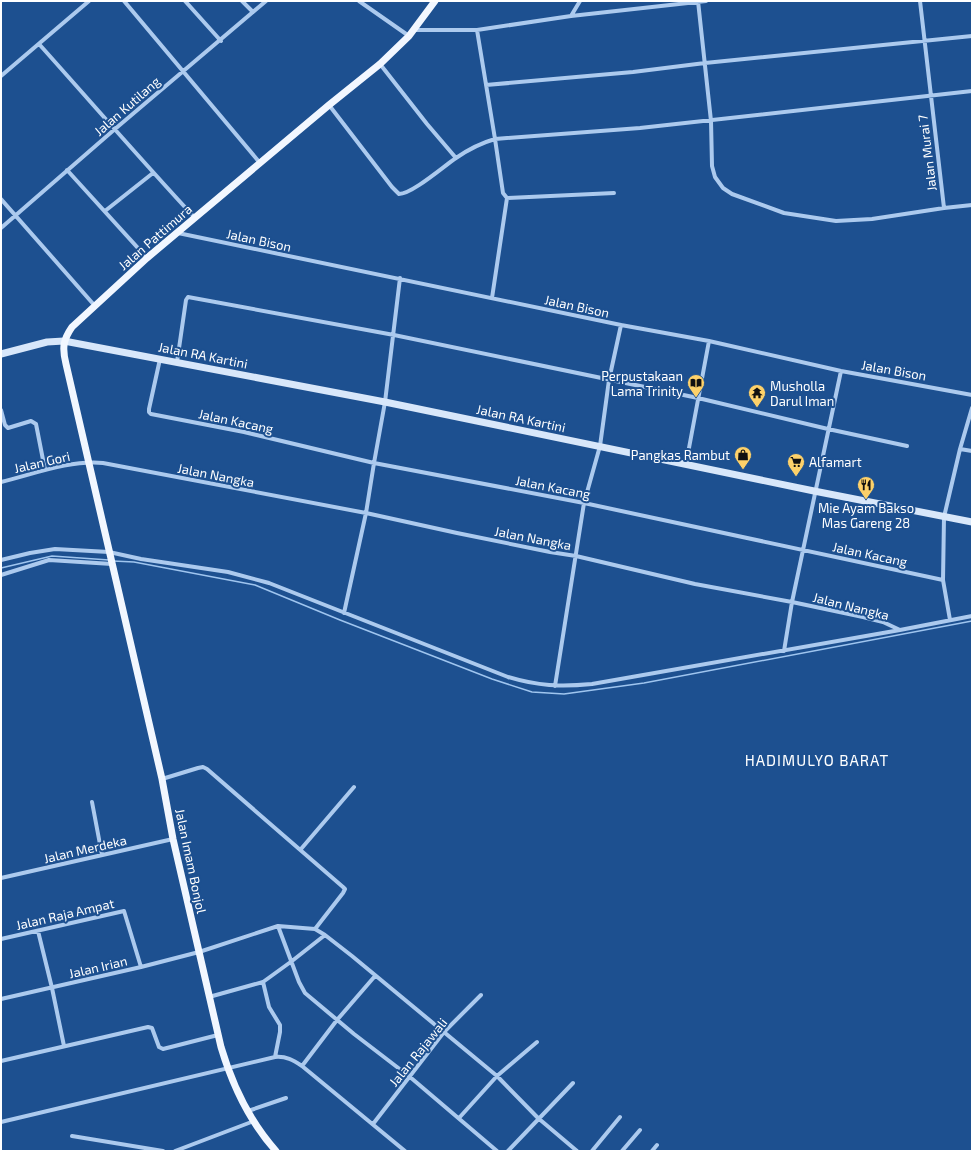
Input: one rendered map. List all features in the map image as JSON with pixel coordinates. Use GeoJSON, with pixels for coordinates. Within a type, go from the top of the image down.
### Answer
{"type":"FeatureCollection","features":[{"type":"Feature","properties":{"kind":"main road","name":"Jalan Pattimura"},"geometry":{"type":"LineString","coordinates":[[64,340],[72,327],[147,258],[380,64],[412,33],[435,1]]}},
{"type":"Feature","properties":{"kind":"main road","name":"Jalan RA Kartini"},"geometry":{"type":"LineString","coordinates":[[1,354],[47,342],[64,340],[385,402],[814,491],[972,522]]}},
{"type":"Feature","properties":{"kind":"main road"},"geometry":{"type":"LineString","coordinates":[[64,340],[64,355],[112,564]]}},
{"type":"Feature","properties":{"kind":"main road","name":"Jalan Imam Bonjol"},"geometry":{"type":"LineString","coordinates":[[112,564],[162,779],[173,839],[218,1035],[228,1068],[248,1111],[276,1151]]}},
{"type":"Feature","properties":{"kind":"street"},"geometry":{"type":"LineString","coordinates":[[1,76],[89,1]]}},
{"type":"Feature","properties":{"kind":"street"},"geometry":{"type":"LineString","coordinates":[[124,1],[260,163]]}},
{"type":"Feature","properties":{"kind":"street"},"geometry":{"type":"LineString","coordinates":[[185,1],[221,41]]}},
{"type":"Feature","properties":{"kind":"street"},"geometry":{"type":"LineString","coordinates":[[242,1],[253,12]]}},
{"type":"Feature","properties":{"kind":"street","name":"Jalan Kutilang"},"geometry":{"type":"LineString","coordinates":[[1,228],[266,1]]}},
{"type":"Feature","properties":{"kind":"street"},"geometry":{"type":"LineString","coordinates":[[359,1],[412,33],[477,30],[571,16],[706,1]]}},
{"type":"Feature","properties":{"kind":"street"},"geometry":{"type":"LineString","coordinates":[[571,16],[580,1]]}},
{"type":"Feature","properties":{"kind":"street"},"geometry":{"type":"LineString","coordinates":[[699,1],[711,121],[712,166],[715,177],[723,188],[732,194],[784,213],[836,221],[872,219],[972,205]]}},
{"type":"Feature","properties":{"kind":"street","name":"Jalan Murai 7"},"geometry":{"type":"LineString","coordinates":[[920,1],[944,208]]}},
{"type":"Feature","properties":{"kind":"street"},"geometry":{"type":"LineString","coordinates":[[477,30],[503,193],[508,198],[614,193]]}},
{"type":"Feature","properties":{"kind":"street"},"geometry":{"type":"LineString","coordinates":[[486,85],[633,72],[705,63],[972,36]]}},
{"type":"Feature","properties":{"kind":"street"},"geometry":{"type":"LineString","coordinates":[[39,44],[153,173],[195,218]]}},
{"type":"Feature","properties":{"kind":"street"},"geometry":{"type":"LineString","coordinates":[[380,64],[456,158]]}},
{"type":"Feature","properties":{"kind":"street"},"geometry":{"type":"LineString","coordinates":[[330,105],[392,187],[399,194],[403,194],[475,146],[495,139],[640,128],[972,92]]}},
{"type":"Feature","properties":{"kind":"street"},"geometry":{"type":"LineString","coordinates":[[68,170],[147,258]]}},
{"type":"Feature","properties":{"kind":"street"},"geometry":{"type":"LineString","coordinates":[[105,212],[153,173]]}},
{"type":"Feature","properties":{"kind":"street"},"geometry":{"type":"LineString","coordinates":[[492,298],[508,198]]}},
{"type":"Feature","properties":{"kind":"street"},"geometry":{"type":"LineString","coordinates":[[1,199],[95,306]]}},
{"type":"Feature","properties":{"kind":"street","name":"Jalan Bison"},"geometry":{"type":"LineString","coordinates":[[178,233],[621,325],[709,341],[841,371],[971,394]]}},
{"type":"Feature","properties":{"kind":"street"},"geometry":{"type":"LineString","coordinates":[[344,613],[366,513],[385,402],[400,278]]}},
{"type":"Feature","properties":{"kind":"street"},"geometry":{"type":"LineString","coordinates":[[177,362],[186,300],[188,298],[394,335],[698,398],[907,446]]}},
{"type":"Feature","properties":{"kind":"street"},"geometry":{"type":"LineString","coordinates":[[555,686],[565,615],[584,503],[600,446],[609,380],[621,325]]}},
{"type":"Feature","properties":{"kind":"street"},"geometry":{"type":"LineString","coordinates":[[686,464],[709,341]]}},
{"type":"Feature","properties":{"kind":"street","name":"Jalan Kacang"},"geometry":{"type":"LineString","coordinates":[[160,359],[149,409],[149,412],[158,416],[244,432],[374,463],[584,503],[943,580]]}},
{"type":"Feature","properties":{"kind":"street"},"geometry":{"type":"LineString","coordinates":[[784,651],[814,491],[841,371]]}},
{"type":"Feature","properties":{"kind":"street"},"geometry":{"type":"LineString","coordinates":[[971,394],[972,388]]}},
{"type":"Feature","properties":{"kind":"street"},"geometry":{"type":"LineString","coordinates":[[950,620],[943,580],[944,517],[960,449],[972,408]]}},
{"type":"Feature","properties":{"kind":"street"},"geometry":{"type":"LineString","coordinates":[[1,410],[5,425],[8,428],[30,421],[36,424],[45,470]]}},
{"type":"Feature","properties":{"kind":"street"},"geometry":{"type":"LineString","coordinates":[[960,449],[972,451]]}},
{"type":"Feature","properties":{"kind":"street","name":"Jalan Gori"},"geometry":{"type":"LineString","coordinates":[[1,482],[45,470],[88,462]]}},
{"type":"Feature","properties":{"kind":"street","name":"Jalan Nangka"},"geometry":{"type":"LineString","coordinates":[[88,462],[110,464],[366,513],[465,535],[576,556],[694,584],[792,602],[883,622],[900,630]]}},
{"type":"Feature","properties":{"kind":"street","name":"Jalan Nangka"},"geometry":{"type":"LineString","coordinates":[[1,560],[55,549],[109,552],[255,578],[508,677],[536,684],[555,686],[592,684],[900,630]]}},
{"type":"Feature","properties":{"kind":"street"},"geometry":{"type":"LineString","coordinates":[[1,574],[49,560],[112,564]]}},
{"type":"Feature","properties":{"kind":"street"},"geometry":{"type":"LineString","coordinates":[[900,630],[972,616]]}},
{"type":"Feature","properties":{"kind":"street"},"geometry":{"type":"LineString","coordinates":[[162,779],[198,768],[205,768],[212,772],[343,887],[345,889],[343,893],[315,929]]}},
{"type":"Feature","properties":{"kind":"street"},"geometry":{"type":"LineString","coordinates":[[301,849],[354,788]]}},
{"type":"Feature","properties":{"kind":"street"},"geometry":{"type":"LineString","coordinates":[[92,802],[102,855]]}},
{"type":"Feature","properties":{"kind":"street","name":"Jalan Merdeka"},"geometry":{"type":"LineString","coordinates":[[1,878],[173,839]]}},
{"type":"Feature","properties":{"kind":"street","name":"Jalan Raja Ampat"},"geometry":{"type":"LineString","coordinates":[[1,939],[38,932],[124,911],[141,967]]}},
{"type":"Feature","properties":{"kind":"street"},"geometry":{"type":"LineString","coordinates":[[497,1151],[410,1077],[305,993],[299,982],[278,926],[315,929],[325,935],[497,1076],[538,1118],[577,1151]]}},
{"type":"Feature","properties":{"kind":"street","name":"Jalan Irian"},"geometry":{"type":"LineString","coordinates":[[1,999],[199,952],[278,926]]}},
{"type":"Feature","properties":{"kind":"street"},"geometry":{"type":"LineString","coordinates":[[38,932],[64,1046]]}},
{"type":"Feature","properties":{"kind":"street"},"geometry":{"type":"LineString","coordinates":[[209,997],[263,982],[325,935]]}},
{"type":"Feature","properties":{"kind":"street"},"geometry":{"type":"LineString","coordinates":[[302,1066],[337,1020],[375,976]]}},
{"type":"Feature","properties":{"kind":"street"},"geometry":{"type":"LineString","coordinates":[[263,982],[267,1003],[280,1025],[275,1057]]}},
{"type":"Feature","properties":{"kind":"street","name":"Jalan Rajawali"},"geometry":{"type":"LineString","coordinates":[[373,1124],[444,1032],[481,995]]}},
{"type":"Feature","properties":{"kind":"street"},"geometry":{"type":"LineString","coordinates":[[1,1061],[148,1027],[152,1028],[159,1047],[163,1049],[218,1035]]}},
{"type":"Feature","properties":{"kind":"street"},"geometry":{"type":"LineString","coordinates":[[459,1118],[497,1076],[537,1042]]}},
{"type":"Feature","properties":{"kind":"street"},"geometry":{"type":"LineString","coordinates":[[1,1122],[275,1057],[287,1057],[302,1066],[405,1151]]}},
{"type":"Feature","properties":{"kind":"street"},"geometry":{"type":"LineString","coordinates":[[508,1151],[573,1082]]}},
{"type":"Feature","properties":{"kind":"street"},"geometry":{"type":"LineString","coordinates":[[248,1111],[286,1098]]}},
{"type":"Feature","properties":{"kind":"street"},"geometry":{"type":"LineString","coordinates":[[592,1151],[620,1117]]}},
{"type":"Feature","properties":{"kind":"street"},"geometry":{"type":"LineString","coordinates":[[175,1151],[254,1121]]}},
{"type":"Feature","properties":{"kind":"street"},"geometry":{"type":"LineString","coordinates":[[622,1151],[640,1130]]}},
{"type":"Feature","properties":{"kind":"street"},"geometry":{"type":"LineString","coordinates":[[72,1136],[163,1151]]}},
{"type":"Feature","properties":{"kind":"street"},"geometry":{"type":"LineString","coordinates":[[652,1151],[657,1145]]}},
{"type":"Feature","properties":{"kind":"waterway"},"geometry":{"type":"LineString","coordinates":[[1,568],[52,556],[109,560]]}},
{"type":"Feature","properties":{"kind":"waterway"},"geometry":{"type":"LineString","coordinates":[[113,561],[134,562],[255,585],[492,679],[532,692],[564,694],[644,683],[972,621]]}},
{"type":"Feature","properties":{"kind":"place","name":"Perpustakaan Lama Trinity"},"geometry":{"type":"Point","coordinates":[696,398]}},
{"type":"Feature","properties":{"kind":"place","name":"Musholla Darul Iman"},"geometry":{"type":"Point","coordinates":[757,408]}},
{"type":"Feature","properties":{"kind":"place","name":"Pangkas Rambut"},"geometry":{"type":"Point","coordinates":[743,470]}},
{"type":"Feature","properties":{"kind":"place","name":"Alfamart"},"geometry":{"type":"Point","coordinates":[796,477]}},
{"type":"Feature","properties":{"kind":"place","name":"Mie Ayam Bakso Mas Gareng 28"},"geometry":{"type":"Point","coordinates":[866,500]}},
{"type":"Feature","properties":{"kind":"district","name":"HADIMULYO BARAT"},"geometry":{"type":"Point","coordinates":[817,760]}}]}
